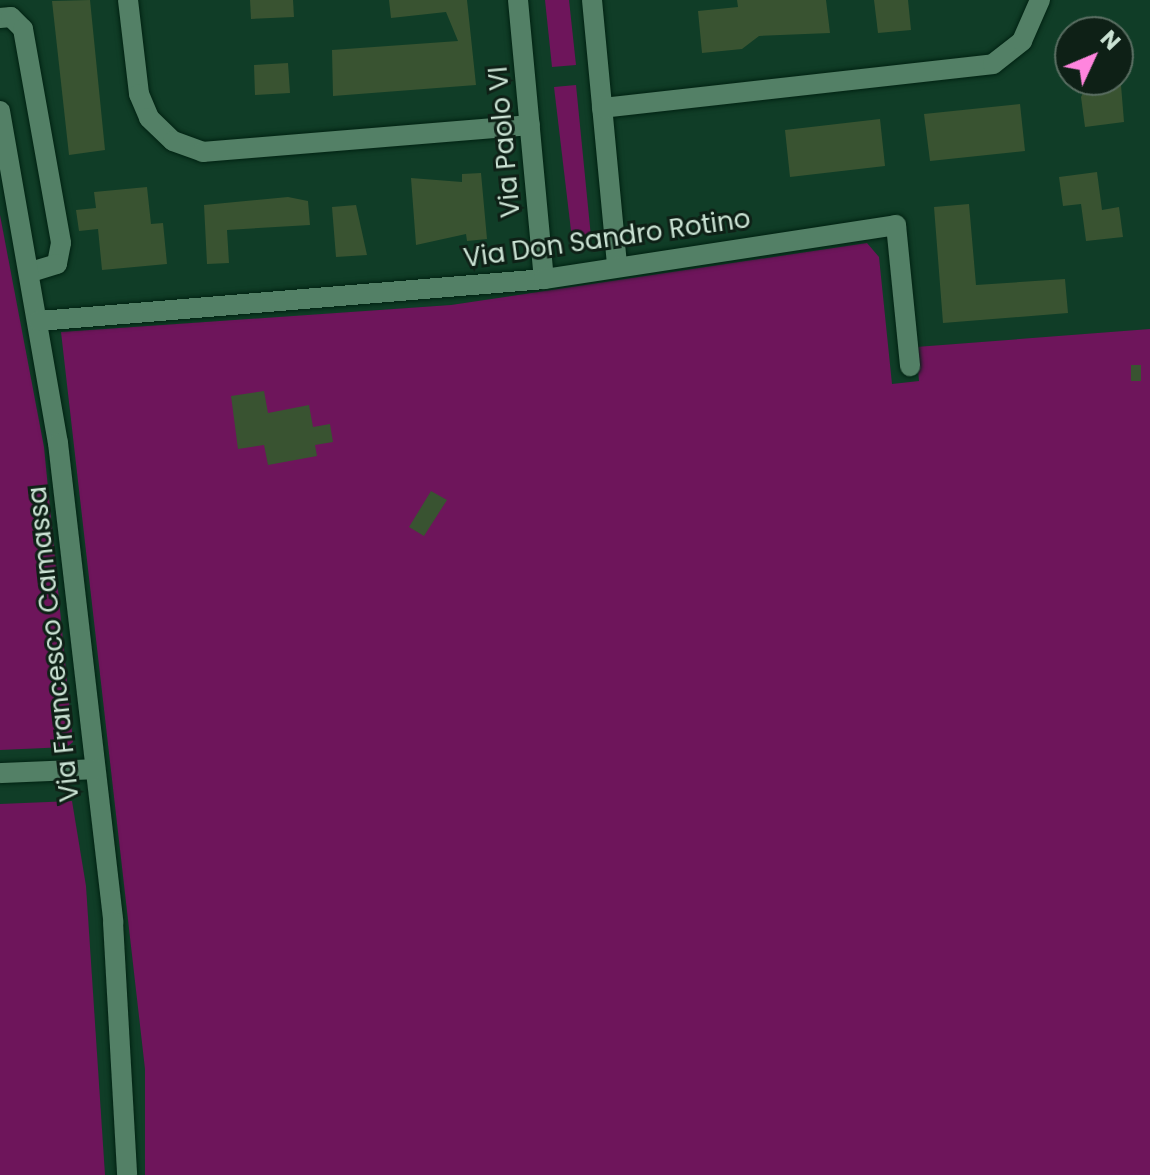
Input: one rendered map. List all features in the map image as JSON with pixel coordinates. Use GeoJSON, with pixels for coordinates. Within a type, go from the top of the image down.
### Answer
{"type":"FeatureCollection","features":[{"type":"Feature","properties":{"kind":"street"},"geometry":{"type":"LineString","coordinates":[[128,0],[139,94],[149,118],[173,141],[203,152],[530,125]]}},
{"type":"Feature","properties":{"kind":"street","name":"Via Paolo VI"},"geometry":{"type":"LineString","coordinates":[[518,0],[544,279]]}},
{"type":"Feature","properties":{"kind":"street"},"geometry":{"type":"LineString","coordinates":[[592,0],[617,263]]}},
{"type":"Feature","properties":{"kind":"street"},"geometry":{"type":"LineString","coordinates":[[602,108],[993,64],[1022,41],[1040,0]]}},
{"type":"Feature","properties":{"kind":"street"},"geometry":{"type":"LineString","coordinates":[[0,18],[11,17],[23,29],[61,243],[57,264],[31,272]]}},
{"type":"Feature","properties":{"kind":"street","name":"Via Francesco Camassa"},"geometry":{"type":"LineString","coordinates":[[0,111],[39,321],[94,769],[115,951],[127,1175]]}},
{"type":"Feature","properties":{"kind":"street","name":"Via Don Sandro Rotino"},"geometry":{"type":"LineString","coordinates":[[39,321],[544,279],[617,263],[896,225],[910,366]]}},
{"type":"Feature","properties":{"kind":"street"},"geometry":{"type":"LineString","coordinates":[[0,773],[94,769]]}},
{"type":"Feature","properties":{"kind":"shaded area"},"geometry":{"type":"Polygon","coordinates":[[[545,0],[569,0],[576,65],[552,67],[545,0]]]}},
{"type":"Feature","properties":{"kind":"shaded area"},"geometry":{"type":"Polygon","coordinates":[[[576,85],[591,237],[581,245],[572,239],[554,87],[576,85]]]}},
{"type":"Feature","properties":{"kind":"shaded area"},"geometry":{"type":"Polygon","coordinates":[[[0,215],[44,447],[73,742],[67,747],[0,750],[0,215]]]}},
{"type":"Feature","properties":{"kind":"shaded area"},"geometry":{"type":"Polygon","coordinates":[[[867,243],[879,257],[892,384],[919,381],[916,347],[1150,329],[1150,1175],[145,1175],[145,1069],[61,332],[451,305],[867,243]]]}},
{"type":"Feature","properties":{"kind":"shaded area"},"geometry":{"type":"Polygon","coordinates":[[[72,801],[86,886],[105,1175],[0,1175],[0,804],[72,801]]]}},
{"type":"Feature","properties":{"kind":"building"},"geometry":{"type":"Polygon","coordinates":[[[90,0],[105,150],[69,155],[52,1],[90,0]]]}},
{"type":"Feature","properties":{"kind":"building"},"geometry":{"type":"Polygon","coordinates":[[[250,0],[293,0],[294,17],[251,19],[250,0]]]}},
{"type":"Feature","properties":{"kind":"building"},"geometry":{"type":"Polygon","coordinates":[[[389,0],[467,0],[476,85],[333,96],[332,50],[458,41],[446,12],[391,18],[389,0]]]}},
{"type":"Feature","properties":{"kind":"building"},"geometry":{"type":"Polygon","coordinates":[[[737,0],[826,0],[830,33],[759,36],[742,49],[702,53],[698,11],[738,7],[737,0]]]}},
{"type":"Feature","properties":{"kind":"building"},"geometry":{"type":"Polygon","coordinates":[[[874,0],[908,0],[911,30],[878,33],[874,0]]]}},
{"type":"Feature","properties":{"kind":"building"},"geometry":{"type":"Polygon","coordinates":[[[288,63],[290,93],[255,95],[254,65],[288,63]]]}},
{"type":"Feature","properties":{"kind":"building"},"geometry":{"type":"Polygon","coordinates":[[[1122,96],[1124,122],[1085,127],[1081,97],[1122,96]]]}},
{"type":"Feature","properties":{"kind":"building"},"geometry":{"type":"Polygon","coordinates":[[[1020,104],[1025,151],[930,161],[924,114],[1020,104]]]}},
{"type":"Feature","properties":{"kind":"building"},"geometry":{"type":"Polygon","coordinates":[[[880,119],[885,166],[790,177],[785,130],[880,119]]]}},
{"type":"Feature","properties":{"kind":"building"},"geometry":{"type":"Polygon","coordinates":[[[1097,172],[1102,210],[1119,207],[1123,237],[1086,241],[1081,204],[1063,206],[1059,177],[1097,172]]]}},
{"type":"Feature","properties":{"kind":"building"},"geometry":{"type":"Polygon","coordinates":[[[481,173],[487,239],[467,241],[466,234],[416,245],[411,178],[462,182],[462,174],[481,173]]]}},
{"type":"Feature","properties":{"kind":"building"},"geometry":{"type":"Polygon","coordinates":[[[147,187],[151,224],[163,223],[167,264],[102,270],[98,229],[79,231],[76,210],[96,208],[94,192],[147,187]]]}},
{"type":"Feature","properties":{"kind":"building"},"geometry":{"type":"Polygon","coordinates":[[[288,197],[308,201],[310,225],[227,230],[229,263],[207,264],[204,205],[288,197]]]}},
{"type":"Feature","properties":{"kind":"building"},"geometry":{"type":"Polygon","coordinates":[[[969,204],[976,285],[1065,279],[1068,313],[943,323],[934,207],[969,204]]]}},
{"type":"Feature","properties":{"kind":"building"},"geometry":{"type":"Polygon","coordinates":[[[356,205],[367,255],[336,257],[332,207],[356,205]]]}},
{"type":"Feature","properties":{"kind":"building"},"geometry":{"type":"Polygon","coordinates":[[[1131,365],[1141,365],[1141,381],[1131,381],[1131,365]]]}},
{"type":"Feature","properties":{"kind":"building"},"geometry":{"type":"Polygon","coordinates":[[[264,391],[268,413],[309,405],[313,427],[330,424],[333,442],[315,445],[317,456],[268,465],[264,445],[238,449],[231,396],[264,391]]]}},
{"type":"Feature","properties":{"kind":"building"},"geometry":{"type":"Polygon","coordinates":[[[431,491],[447,500],[424,536],[409,527],[431,491]]]}}]}
